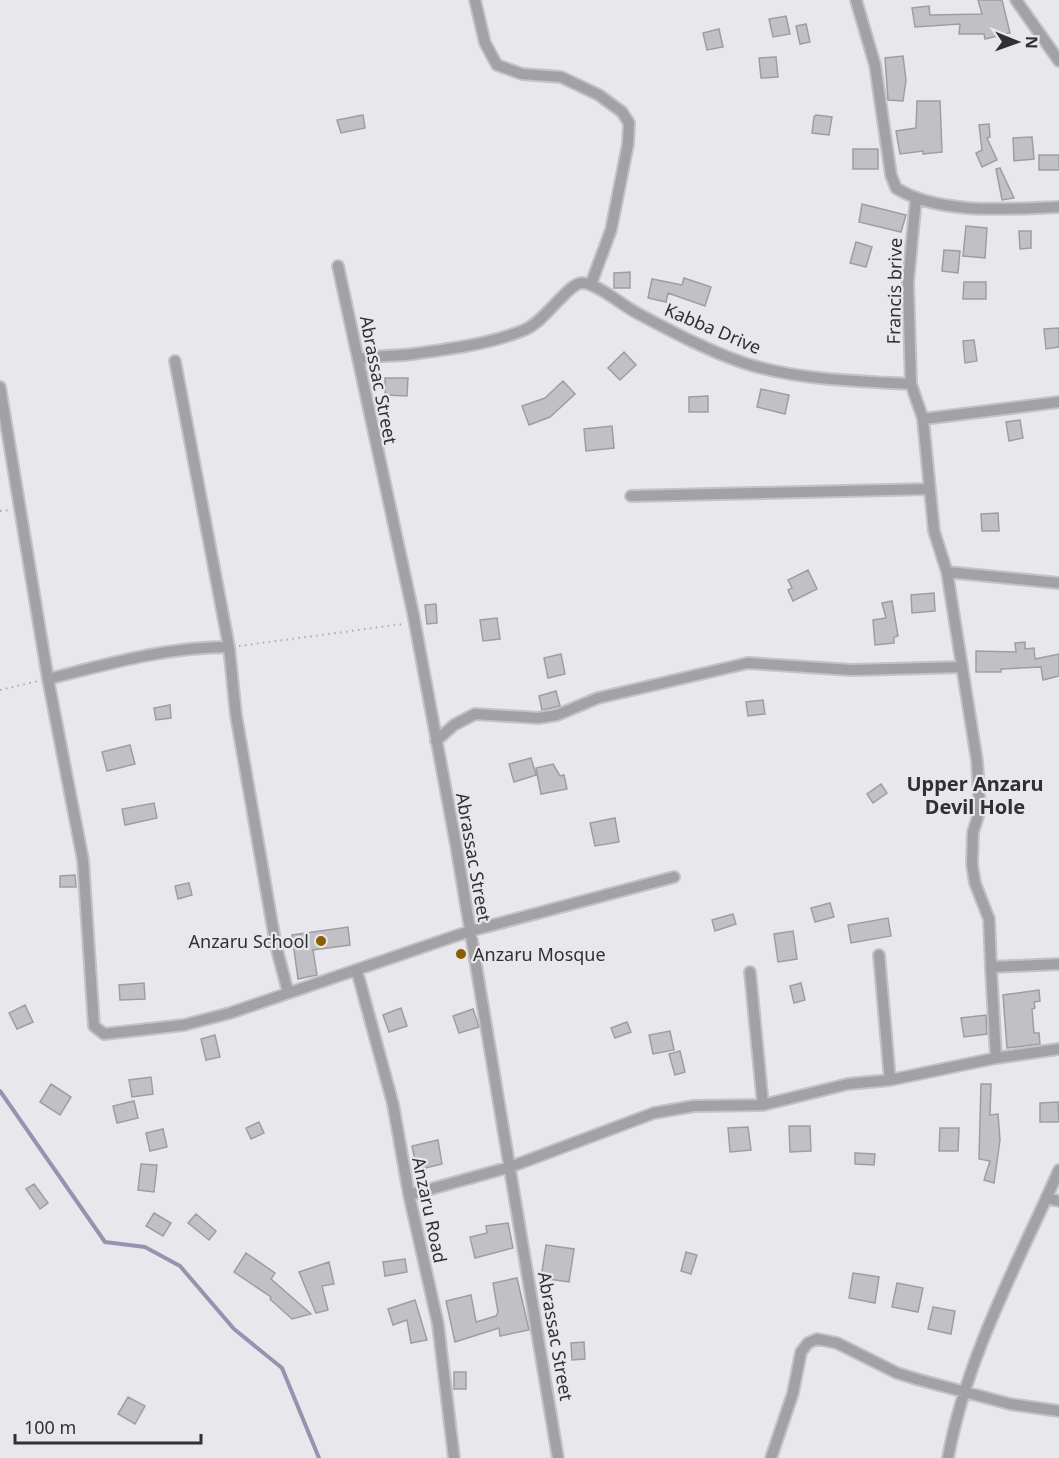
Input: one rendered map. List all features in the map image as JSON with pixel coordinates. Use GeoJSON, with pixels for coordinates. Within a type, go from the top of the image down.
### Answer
{"type":"FeatureCollection","features":[{"type":"Feature","properties":{"kind":"street"},"geometry":{"type":"LineString","coordinates":[[359,359],[383,354],[411,355],[485,341],[537,325],[570,287],[580,283],[591,284],[611,230],[628,144],[628,123],[622,112],[599,95],[561,77],[522,74],[497,65],[485,43],[476,0]]}},
{"type":"Feature","properties":{"kind":"street"},"geometry":{"type":"LineString","coordinates":[[856,0],[864,20],[875,65],[891,175],[896,188],[916,198],[946,206],[1059,207]]}},
{"type":"Feature","properties":{"kind":"street"},"geometry":{"type":"LineString","coordinates":[[1016,0],[1059,61]]}},
{"type":"Feature","properties":{"kind":"street","name":"Francis brive"},"geometry":{"type":"LineString","coordinates":[[911,384],[908,283],[916,198]]}},
{"type":"Feature","properties":{"kind":"street","name":"Abrassac Street"},"geometry":{"type":"LineString","coordinates":[[338,266],[414,623],[436,741],[558,1458]]}},
{"type":"Feature","properties":{"kind":"street","name":"Kabba Drive"},"geometry":{"type":"LineString","coordinates":[[591,284],[638,314],[745,363],[845,380],[911,384]]}},
{"type":"Feature","properties":{"kind":"street"},"geometry":{"type":"LineString","coordinates":[[175,361],[229,647],[236,715],[276,946],[288,993]]}},
{"type":"Feature","properties":{"kind":"street"},"geometry":{"type":"LineString","coordinates":[[911,384],[922,419],[934,531],[947,572],[978,771],[980,810],[973,832],[972,864],[975,883],[990,920],[996,1058]]}},
{"type":"Feature","properties":{"kind":"street"},"geometry":{"type":"LineString","coordinates":[[0,387],[48,679],[83,860],[94,1026],[104,1034],[184,1025],[230,1013],[470,931],[674,877]]}},
{"type":"Feature","properties":{"kind":"street"},"geometry":{"type":"LineString","coordinates":[[922,419],[1059,402]]}},
{"type":"Feature","properties":{"kind":"street"},"geometry":{"type":"LineString","coordinates":[[631,496],[929,489]]}},
{"type":"Feature","properties":{"kind":"street"},"geometry":{"type":"LineString","coordinates":[[947,572],[1059,583]]}},
{"type":"Feature","properties":{"kind":"street"},"geometry":{"type":"LineString","coordinates":[[48,679],[137,656],[192,646],[229,647]]}},
{"type":"Feature","properties":{"kind":"street"},"geometry":{"type":"LineString","coordinates":[[436,741],[454,725],[475,714],[538,718],[557,716],[598,698],[748,663],[852,670],[962,667]]}},
{"type":"Feature","properties":{"kind":"street"},"geometry":{"type":"LineString","coordinates":[[879,955],[890,1080]]}},
{"type":"Feature","properties":{"kind":"street"},"geometry":{"type":"LineString","coordinates":[[991,967],[1059,964]]}},
{"type":"Feature","properties":{"kind":"street","name":"Anzaru Road"},"geometry":{"type":"LineString","coordinates":[[357,971],[393,1104],[409,1195],[438,1324],[454,1458]]}},
{"type":"Feature","properties":{"kind":"street"},"geometry":{"type":"LineString","coordinates":[[750,972],[763,1105]]}},
{"type":"Feature","properties":{"kind":"street"},"geometry":{"type":"LineString","coordinates":[[409,1195],[510,1167],[654,1113],[694,1106],[763,1105],[848,1084],[890,1080],[996,1058],[1059,1049]]}},
{"type":"Feature","properties":{"kind":"street"},"geometry":{"type":"LineString","coordinates":[[948,1458],[953,1434],[999,1297],[1059,1170]]}},
{"type":"Feature","properties":{"kind":"street"},"geometry":{"type":"LineString","coordinates":[[1047,1197],[1059,1201]]}},
{"type":"Feature","properties":{"kind":"street"},"geometry":{"type":"LineString","coordinates":[[771,1458],[793,1394],[801,1352],[808,1343],[817,1339],[837,1343],[897,1373],[1010,1404],[1059,1411]]}},
{"type":"Feature","properties":{"kind":"path"},"geometry":{"type":"LineString","coordinates":[[229,647],[414,623]]}},
{"type":"Feature","properties":{"kind":"path"},"geometry":{"type":"LineString","coordinates":[[0,690],[48,679]]}},
{"type":"Feature","properties":{"kind":"building"},"geometry":{"type":"Polygon","coordinates":[[[978,0],[1002,0],[1010,33],[985,39],[984,34],[959,34],[960,24],[915,27],[912,8],[929,6],[930,15],[982,14],[978,0]]]}},
{"type":"Feature","properties":{"kind":"building"},"geometry":{"type":"Polygon","coordinates":[[[786,16],[790,34],[773,37],[769,19],[786,16]]]}},
{"type":"Feature","properties":{"kind":"building"},"geometry":{"type":"Polygon","coordinates":[[[806,24],[810,42],[800,44],[796,26],[806,24]]]}},
{"type":"Feature","properties":{"kind":"building"},"geometry":{"type":"Polygon","coordinates":[[[719,29],[723,47],[707,50],[703,33],[719,29]]]}},
{"type":"Feature","properties":{"kind":"building"},"geometry":{"type":"Polygon","coordinates":[[[903,56],[906,80],[903,101],[888,100],[885,58],[903,56]]]}},
{"type":"Feature","properties":{"kind":"building"},"geometry":{"type":"Polygon","coordinates":[[[776,57],[778,77],[761,78],[759,58],[776,57]]]}},
{"type":"Feature","properties":{"kind":"building"},"geometry":{"type":"Polygon","coordinates":[[[917,101],[940,101],[942,152],[923,154],[923,151],[900,154],[896,131],[916,128],[917,101]]]}},
{"type":"Feature","properties":{"kind":"building"},"geometry":{"type":"Polygon","coordinates":[[[363,115],[365,128],[341,133],[337,120],[363,115]]]}},
{"type":"Feature","properties":{"kind":"building"},"geometry":{"type":"Polygon","coordinates":[[[816,115],[832,117],[829,135],[812,133],[816,115]]]}},
{"type":"Feature","properties":{"kind":"building"},"geometry":{"type":"Polygon","coordinates":[[[989,124],[990,137],[987,138],[997,160],[982,167],[976,153],[982,150],[979,125],[989,124]]]}},
{"type":"Feature","properties":{"kind":"building"},"geometry":{"type":"Polygon","coordinates":[[[1032,137],[1034,159],[1014,161],[1013,138],[1032,137]]]}},
{"type":"Feature","properties":{"kind":"building"},"geometry":{"type":"Polygon","coordinates":[[[853,149],[878,149],[878,169],[853,169],[853,149]]]}},
{"type":"Feature","properties":{"kind":"building"},"geometry":{"type":"Polygon","coordinates":[[[1039,155],[1059,155],[1059,170],[1039,170],[1039,155]]]}},
{"type":"Feature","properties":{"kind":"building"},"geometry":{"type":"Polygon","coordinates":[[[1000,168],[1014,198],[1002,200],[996,169],[1000,168]]]}},
{"type":"Feature","properties":{"kind":"building"},"geometry":{"type":"Polygon","coordinates":[[[862,204],[906,215],[901,232],[859,222],[862,204]]]}},
{"type":"Feature","properties":{"kind":"building"},"geometry":{"type":"Polygon","coordinates":[[[966,226],[987,228],[985,258],[963,256],[966,226]]]}},
{"type":"Feature","properties":{"kind":"building"},"geometry":{"type":"Polygon","coordinates":[[[1019,231],[1031,231],[1031,248],[1020,249],[1019,231]]]}},
{"type":"Feature","properties":{"kind":"building"},"geometry":{"type":"Polygon","coordinates":[[[856,242],[872,247],[866,267],[850,263],[856,242]]]}},
{"type":"Feature","properties":{"kind":"building"},"geometry":{"type":"Polygon","coordinates":[[[944,250],[960,251],[958,273],[942,271],[944,250]]]}},
{"type":"Feature","properties":{"kind":"building"},"geometry":{"type":"Polygon","coordinates":[[[630,272],[630,288],[614,288],[614,273],[630,272]]]}},
{"type":"Feature","properties":{"kind":"building"},"geometry":{"type":"Polygon","coordinates":[[[684,278],[711,287],[705,306],[668,293],[666,302],[648,298],[652,279],[682,285],[684,278]]]}},
{"type":"Feature","properties":{"kind":"building"},"geometry":{"type":"Polygon","coordinates":[[[964,282],[986,282],[986,299],[963,299],[964,282]]]}},
{"type":"Feature","properties":{"kind":"building"},"geometry":{"type":"Polygon","coordinates":[[[1059,328],[1059,347],[1046,349],[1044,329],[1059,328]]]}},
{"type":"Feature","properties":{"kind":"building"},"geometry":{"type":"Polygon","coordinates":[[[974,340],[977,361],[965,363],[963,341],[974,340]]]}},
{"type":"Feature","properties":{"kind":"building"},"geometry":{"type":"Polygon","coordinates":[[[624,352],[636,365],[620,380],[608,368],[624,352]]]}},
{"type":"Feature","properties":{"kind":"building"},"geometry":{"type":"Polygon","coordinates":[[[385,378],[408,378],[407,396],[385,395],[385,378]]]}},
{"type":"Feature","properties":{"kind":"building"},"geometry":{"type":"Polygon","coordinates":[[[563,381],[575,394],[550,417],[529,425],[522,406],[545,398],[563,381]]]}},
{"type":"Feature","properties":{"kind":"building"},"geometry":{"type":"Polygon","coordinates":[[[761,389],[789,395],[785,414],[757,407],[761,389]]]}},
{"type":"Feature","properties":{"kind":"building"},"geometry":{"type":"Polygon","coordinates":[[[708,396],[708,412],[689,412],[689,397],[708,396]]]}},
{"type":"Feature","properties":{"kind":"building"},"geometry":{"type":"Polygon","coordinates":[[[1020,420],[1023,438],[1009,441],[1006,422],[1020,420]]]}},
{"type":"Feature","properties":{"kind":"building"},"geometry":{"type":"Polygon","coordinates":[[[612,426],[614,448],[586,451],[584,429],[612,426]]]}},
{"type":"Feature","properties":{"kind":"building"},"geometry":{"type":"Polygon","coordinates":[[[998,513],[999,531],[982,531],[981,514],[998,513]]]}},
{"type":"Feature","properties":{"kind":"building"},"geometry":{"type":"Polygon","coordinates":[[[808,570],[817,589],[793,601],[788,590],[792,588],[788,580],[808,570]]]}},
{"type":"Feature","properties":{"kind":"building"},"geometry":{"type":"Polygon","coordinates":[[[934,593],[935,611],[912,613],[911,595],[934,593]]]}},
{"type":"Feature","properties":{"kind":"building"},"geometry":{"type":"Polygon","coordinates":[[[892,601],[898,636],[894,637],[894,643],[875,645],[873,620],[886,618],[882,603],[892,601]]]}},
{"type":"Feature","properties":{"kind":"building"},"geometry":{"type":"Polygon","coordinates":[[[436,604],[437,623],[427,624],[425,605],[436,604]]]}},
{"type":"Feature","properties":{"kind":"building"},"geometry":{"type":"Polygon","coordinates":[[[497,618],[500,639],[483,641],[480,620],[497,618]]]}},
{"type":"Feature","properties":{"kind":"building"},"geometry":{"type":"Polygon","coordinates":[[[1025,642],[1025,649],[1034,648],[1035,659],[1059,654],[1059,676],[1043,680],[1041,667],[1001,669],[1001,672],[976,672],[976,651],[1016,652],[1015,643],[1025,642]]]}},
{"type":"Feature","properties":{"kind":"building"},"geometry":{"type":"Polygon","coordinates":[[[561,654],[565,674],[548,678],[544,658],[561,654]]]}},
{"type":"Feature","properties":{"kind":"building"},"geometry":{"type":"Polygon","coordinates":[[[556,691],[560,706],[542,710],[539,696],[556,691]]]}},
{"type":"Feature","properties":{"kind":"building"},"geometry":{"type":"Polygon","coordinates":[[[763,700],[765,714],[748,716],[746,702],[763,700]]]}},
{"type":"Feature","properties":{"kind":"building"},"geometry":{"type":"Polygon","coordinates":[[[170,705],[171,718],[156,720],[154,708],[170,705]]]}},
{"type":"Feature","properties":{"kind":"building"},"geometry":{"type":"Polygon","coordinates":[[[130,745],[135,764],[107,771],[102,752],[130,745]]]}},
{"type":"Feature","properties":{"kind":"building"},"geometry":{"type":"Polygon","coordinates":[[[531,758],[536,775],[514,782],[509,764],[531,758]]]}},
{"type":"Feature","properties":{"kind":"building"},"geometry":{"type":"Polygon","coordinates":[[[553,764],[560,776],[564,775],[567,789],[541,794],[536,768],[553,764]]]}},
{"type":"Feature","properties":{"kind":"building"},"geometry":{"type":"Polygon","coordinates":[[[881,784],[887,793],[873,803],[867,794],[881,784]]]}},
{"type":"Feature","properties":{"kind":"building"},"geometry":{"type":"Polygon","coordinates":[[[154,803],[157,818],[125,825],[122,809],[154,803]]]}},
{"type":"Feature","properties":{"kind":"building"},"geometry":{"type":"Polygon","coordinates":[[[615,818],[619,842],[595,846],[590,823],[615,818]]]}},
{"type":"Feature","properties":{"kind":"building"},"geometry":{"type":"Polygon","coordinates":[[[75,875],[76,887],[60,887],[60,876],[75,875]]]}},
{"type":"Feature","properties":{"kind":"building"},"geometry":{"type":"Polygon","coordinates":[[[189,883],[192,895],[178,899],[175,886],[189,883]]]}},
{"type":"Feature","properties":{"kind":"building"},"geometry":{"type":"Polygon","coordinates":[[[830,903],[834,917],[815,922],[811,908],[830,903]]]}},
{"type":"Feature","properties":{"kind":"building"},"geometry":{"type":"Polygon","coordinates":[[[733,914],[736,924],[715,931],[712,920],[733,914]]]}},
{"type":"Feature","properties":{"kind":"building"},"geometry":{"type":"Polygon","coordinates":[[[888,918],[891,936],[851,943],[848,925],[888,918]]]}},
{"type":"Feature","properties":{"kind":"building"},"geometry":{"type":"Polygon","coordinates":[[[348,927],[350,945],[313,950],[317,975],[298,979],[292,935],[348,927]]]}},
{"type":"Feature","properties":{"kind":"building"},"geometry":{"type":"Polygon","coordinates":[[[793,931],[797,959],[778,962],[774,934],[793,931]]]}},
{"type":"Feature","properties":{"kind":"building"},"geometry":{"type":"Polygon","coordinates":[[[144,983],[145,999],[120,1000],[119,985],[144,983]]]}},
{"type":"Feature","properties":{"kind":"building"},"geometry":{"type":"Polygon","coordinates":[[[801,983],[805,1000],[794,1003],[790,986],[801,983]]]}},
{"type":"Feature","properties":{"kind":"building"},"geometry":{"type":"Polygon","coordinates":[[[1039,990],[1040,1001],[1034,1002],[1035,1008],[1032,1009],[1034,1033],[1039,1033],[1040,1044],[1007,1048],[1003,995],[1039,990]]]}},
{"type":"Feature","properties":{"kind":"building"},"geometry":{"type":"Polygon","coordinates":[[[25,1005],[33,1022],[17,1029],[9,1013],[25,1005]]]}},
{"type":"Feature","properties":{"kind":"building"},"geometry":{"type":"Polygon","coordinates":[[[401,1008],[407,1026],[389,1032],[383,1015],[401,1008]]]}},
{"type":"Feature","properties":{"kind":"building"},"geometry":{"type":"Polygon","coordinates":[[[473,1009],[479,1027],[459,1033],[453,1016],[473,1009]]]}},
{"type":"Feature","properties":{"kind":"building"},"geometry":{"type":"Polygon","coordinates":[[[986,1015],[987,1034],[964,1037],[961,1018],[986,1015]]]}},
{"type":"Feature","properties":{"kind":"building"},"geometry":{"type":"Polygon","coordinates":[[[627,1022],[631,1032],[615,1038],[611,1028],[627,1022]]]}},
{"type":"Feature","properties":{"kind":"building"},"geometry":{"type":"Polygon","coordinates":[[[670,1031],[674,1050],[653,1054],[649,1035],[670,1031]]]}},
{"type":"Feature","properties":{"kind":"building"},"geometry":{"type":"Polygon","coordinates":[[[215,1035],[220,1057],[206,1060],[201,1039],[215,1035]]]}},
{"type":"Feature","properties":{"kind":"building"},"geometry":{"type":"Polygon","coordinates":[[[680,1051],[685,1072],[675,1075],[669,1054],[680,1051]]]}},
{"type":"Feature","properties":{"kind":"building"},"geometry":{"type":"Polygon","coordinates":[[[151,1077],[153,1094],[132,1097],[129,1080],[151,1077]]]}},
{"type":"Feature","properties":{"kind":"building"},"geometry":{"type":"Polygon","coordinates":[[[51,1084],[71,1097],[60,1115],[40,1102],[51,1084]]]}},
{"type":"Feature","properties":{"kind":"building"},"geometry":{"type":"Polygon","coordinates":[[[981,1084],[991,1084],[990,1115],[998,1114],[1000,1140],[994,1183],[984,1180],[990,1161],[979,1159],[981,1084]]]}},
{"type":"Feature","properties":{"kind":"building"},"geometry":{"type":"Polygon","coordinates":[[[134,1101],[138,1118],[117,1123],[113,1106],[134,1101]]]}},
{"type":"Feature","properties":{"kind":"building"},"geometry":{"type":"Polygon","coordinates":[[[1058,1102],[1059,1122],[1040,1122],[1040,1103],[1058,1102]]]}},
{"type":"Feature","properties":{"kind":"building"},"geometry":{"type":"Polygon","coordinates":[[[259,1122],[264,1133],[251,1139],[246,1128],[259,1122]]]}},
{"type":"Feature","properties":{"kind":"building"},"geometry":{"type":"Polygon","coordinates":[[[789,1126],[810,1126],[811,1151],[790,1152],[789,1126]]]}},
{"type":"Feature","properties":{"kind":"building"},"geometry":{"type":"Polygon","coordinates":[[[748,1127],[751,1150],[730,1152],[728,1128],[748,1127]]]}},
{"type":"Feature","properties":{"kind":"building"},"geometry":{"type":"Polygon","coordinates":[[[940,1128],[959,1128],[958,1151],[939,1151],[940,1128]]]}},
{"type":"Feature","properties":{"kind":"building"},"geometry":{"type":"Polygon","coordinates":[[[163,1129],[167,1147],[150,1151],[146,1133],[163,1129]]]}},
{"type":"Feature","properties":{"kind":"building"},"geometry":{"type":"Polygon","coordinates":[[[438,1140],[442,1164],[417,1170],[412,1146],[438,1140]]]}},
{"type":"Feature","properties":{"kind":"building"},"geometry":{"type":"Polygon","coordinates":[[[855,1153],[875,1154],[874,1165],[855,1164],[855,1153]]]}},
{"type":"Feature","properties":{"kind":"building"},"geometry":{"type":"Polygon","coordinates":[[[141,1164],[157,1165],[154,1192],[138,1190],[141,1164]]]}},
{"type":"Feature","properties":{"kind":"building"},"geometry":{"type":"Polygon","coordinates":[[[34,1184],[48,1203],[40,1209],[26,1189],[34,1184]]]}},
{"type":"Feature","properties":{"kind":"building"},"geometry":{"type":"Polygon","coordinates":[[[154,1213],[171,1223],[163,1236],[146,1226],[154,1213]]]}},
{"type":"Feature","properties":{"kind":"building"},"geometry":{"type":"Polygon","coordinates":[[[196,1214],[216,1231],[209,1240],[188,1223],[196,1214]]]}},
{"type":"Feature","properties":{"kind":"building"},"geometry":{"type":"Polygon","coordinates":[[[508,1223],[513,1248],[475,1258],[470,1237],[487,1233],[486,1226],[508,1223]]]}},
{"type":"Feature","properties":{"kind":"building"},"geometry":{"type":"Polygon","coordinates":[[[546,1245],[574,1249],[569,1282],[541,1278],[546,1245]]]}},
{"type":"Feature","properties":{"kind":"building"},"geometry":{"type":"Polygon","coordinates":[[[686,1252],[697,1255],[691,1274],[681,1271],[686,1252]]]}},
{"type":"Feature","properties":{"kind":"building"},"geometry":{"type":"Polygon","coordinates":[[[246,1253],[275,1273],[271,1279],[311,1314],[292,1319],[270,1299],[271,1297],[234,1272],[246,1253]]]}},
{"type":"Feature","properties":{"kind":"building"},"geometry":{"type":"Polygon","coordinates":[[[405,1259],[407,1272],[385,1276],[383,1262],[405,1259]]]}},
{"type":"Feature","properties":{"kind":"building"},"geometry":{"type":"Polygon","coordinates":[[[329,1262],[334,1284],[322,1286],[328,1310],[316,1313],[299,1272],[329,1262]]]}},
{"type":"Feature","properties":{"kind":"building"},"geometry":{"type":"Polygon","coordinates":[[[853,1273],[879,1277],[875,1303],[849,1298],[853,1273]]]}},
{"type":"Feature","properties":{"kind":"building"},"geometry":{"type":"Polygon","coordinates":[[[517,1278],[529,1330],[500,1336],[499,1328],[455,1342],[446,1301],[471,1295],[476,1322],[496,1316],[498,1312],[493,1283],[517,1278]]]}},
{"type":"Feature","properties":{"kind":"building"},"geometry":{"type":"Polygon","coordinates":[[[897,1283],[923,1288],[918,1312],[892,1307],[897,1283]]]}},
{"type":"Feature","properties":{"kind":"building"},"geometry":{"type":"Polygon","coordinates":[[[415,1300],[427,1340],[411,1343],[407,1320],[393,1325],[388,1309],[415,1300]]]}},
{"type":"Feature","properties":{"kind":"building"},"geometry":{"type":"Polygon","coordinates":[[[933,1307],[955,1311],[951,1334],[928,1329],[933,1307]]]}},
{"type":"Feature","properties":{"kind":"building"},"geometry":{"type":"Polygon","coordinates":[[[584,1342],[585,1359],[572,1360],[571,1343],[584,1342]]]}},
{"type":"Feature","properties":{"kind":"building"},"geometry":{"type":"Polygon","coordinates":[[[454,1372],[466,1372],[466,1389],[454,1389],[454,1372]]]}},
{"type":"Feature","properties":{"kind":"building"},"geometry":{"type":"Polygon","coordinates":[[[128,1397],[145,1406],[135,1424],[118,1414],[128,1397]]]}},
{"type":"Feature","properties":{"kind":"waterway"},"geometry":{"type":"LineString","coordinates":[[0,1091],[105,1242],[145,1247],[180,1266],[234,1329],[282,1368],[319,1458]]}},
{"type":"Feature","properties":{"kind":"place","name":"Anzaru School"},"geometry":{"type":"Point","coordinates":[321,941]}},
{"type":"Feature","properties":{"kind":"place","name":"Anzaru Mosque"},"geometry":{"type":"Point","coordinates":[461,954]}},
{"type":"Feature","properties":{"kind":"district","name":"Upper Anzaru Devil Hole"},"geometry":{"type":"Point","coordinates":[975,794]}}]}
